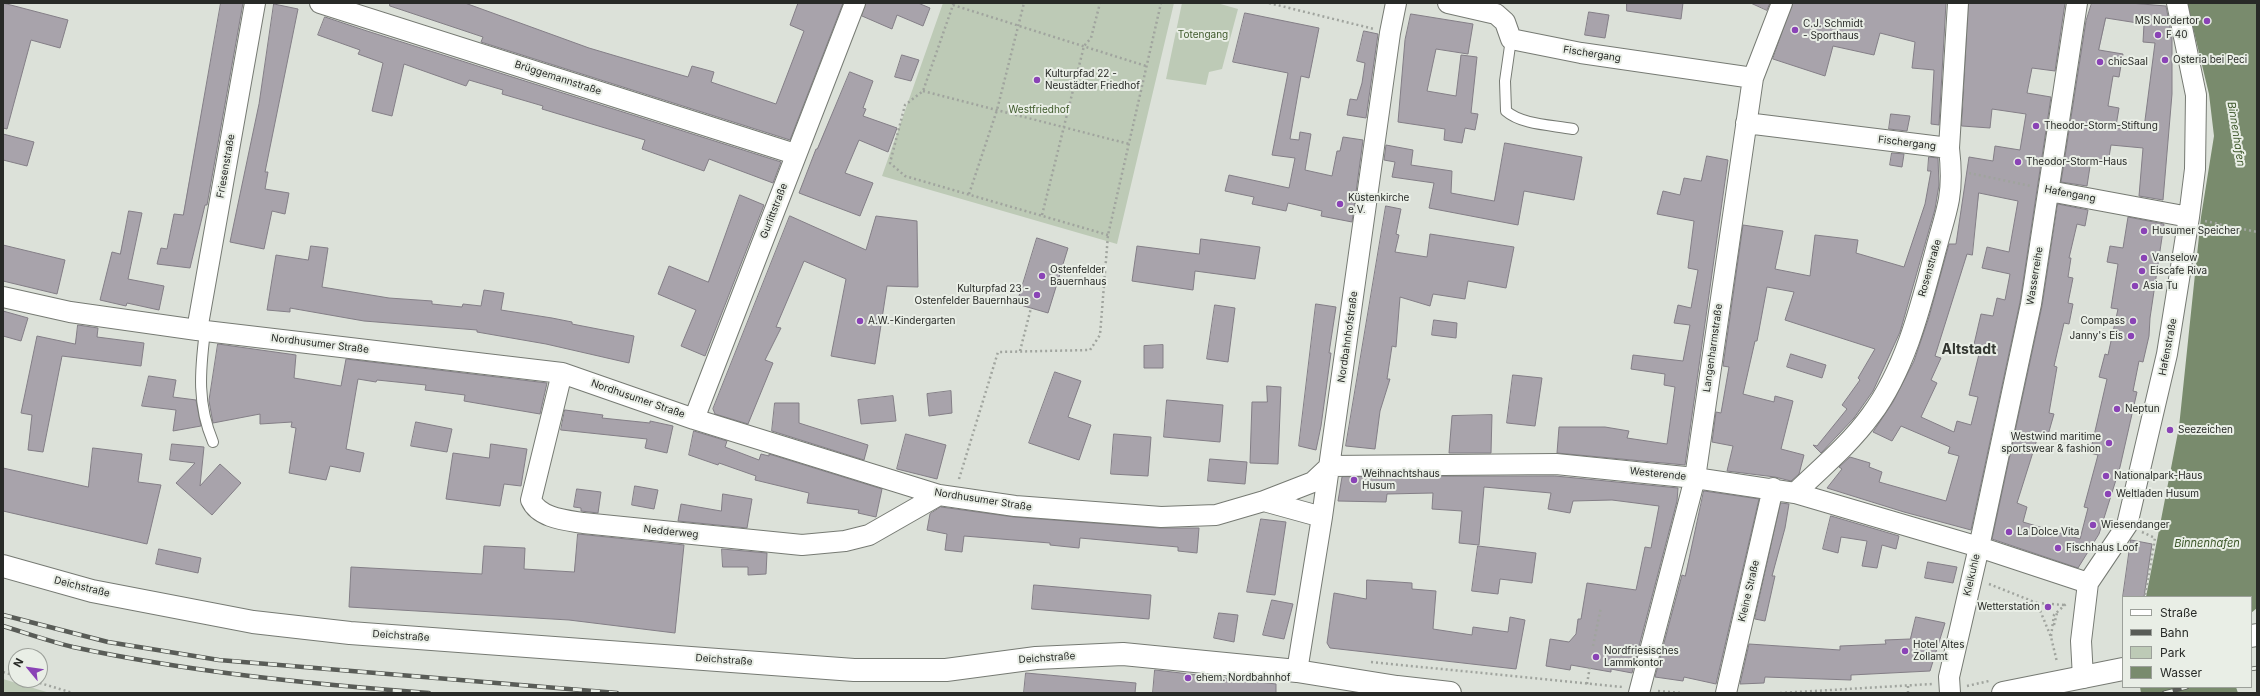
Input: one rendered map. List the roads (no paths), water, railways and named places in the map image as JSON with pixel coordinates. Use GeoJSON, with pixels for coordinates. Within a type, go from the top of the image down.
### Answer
{"type":"FeatureCollection","features":[{"type":"Feature","properties":{"kind":"main road","name":"Deichstraße"},"geometry":{"type":"LineString","coordinates":[[3,566],[115,595],[253,622],[350,633],[854,670],[946,670],[1036,658],[1123,654],[1297,671],[1396,687],[1450,693]]}},
{"type":"Feature","properties":{"kind":"main road"},"geometry":{"type":"LineString","coordinates":[[2004,693],[2122,669]]}},
{"type":"Feature","properties":{"kind":"street","name":"Friesenstraße"},"geometry":{"type":"LineString","coordinates":[[201,330],[255,3]]}},
{"type":"Feature","properties":{"kind":"street","name":"Brüggemannstraße"},"geometry":{"type":"LineString","coordinates":[[320,3],[795,154]]}},
{"type":"Feature","properties":{"kind":"street","name":"Gurlittstraße"},"geometry":{"type":"LineString","coordinates":[[694,419],[795,154],[855,3]]}},
{"type":"Feature","properties":{"kind":"street","name":"Nordbahnhofstraße"},"geometry":{"type":"LineString","coordinates":[[1297,671],[1330,466],[1390,33],[1396,3]]}},
{"type":"Feature","properties":{"kind":"street"},"geometry":{"type":"LineString","coordinates":[[1448,3],[1496,14],[1505,22],[1511,39]]}},
{"type":"Feature","properties":{"kind":"street","name":"Langenharmstraße"},"geometry":{"type":"LineString","coordinates":[[1640,691],[1695,478],[1753,78],[1782,3]]}},
{"type":"Feature","properties":{"kind":"street","name":"Rosenstraße"},"geometry":{"type":"LineString","coordinates":[[1795,493],[1851,438],[1872,415],[1888,387],[1901,359],[1930,270],[1949,199],[1951,168],[1949,148],[1958,3]]}},
{"type":"Feature","properties":{"kind":"street","name":"Wasserreihe"},"geometry":{"type":"LineString","coordinates":[[1979,546],[2031,304],[2078,3]]}},
{"type":"Feature","properties":{"kind":"street","name":"Hafenstraße"},"geometry":{"type":"LineString","coordinates":[[2083,678],[2081,641],[2088,583],[2127,525],[2167,354],[2194,218],[2196,95],[2177,3]]}},
{"type":"Feature","properties":{"kind":"street","name":"Fischergang"},"geometry":{"type":"LineString","coordinates":[[1511,39],[1581,53],[1753,78]]}},
{"type":"Feature","properties":{"kind":"street","name":"Fischergang"},"geometry":{"type":"LineString","coordinates":[[1746,123],[1865,139],[1949,148]]}},
{"type":"Feature","properties":{"kind":"street","name":"Hafengang"},"geometry":{"type":"LineString","coordinates":[[2049,191],[2194,218]]}},
{"type":"Feature","properties":{"kind":"street","name":"Nordhusumer Straße"},"geometry":{"type":"LineString","coordinates":[[3,297],[70,312],[201,330],[562,373],[694,419],[946,496],[1015,506],[1161,517],[1216,515],[1264,501],[1313,482],[1330,466]]}},
{"type":"Feature","properties":{"kind":"street","name":"Nedderweg"},"geometry":{"type":"LineString","coordinates":[[562,373],[531,500],[534,507],[550,516],[583,523],[802,545],[845,541],[869,535],[946,496]]}},
{"type":"Feature","properties":{"kind":"street","name":"Westerende"},"geometry":{"type":"LineString","coordinates":[[1330,466],[1556,464],[1695,478],[1773,488],[1795,493],[1979,546]]}},
{"type":"Feature","properties":{"kind":"street","name":"Kleine Straße"},"geometry":{"type":"LineString","coordinates":[[1726,693],[1773,488]]}},
{"type":"Feature","properties":{"kind":"street"},"geometry":{"type":"LineString","coordinates":[[1264,501],[1322,517]]}},
{"type":"Feature","properties":{"kind":"street","name":"Kleikuhle"},"geometry":{"type":"LineString","coordinates":[[1950,688],[1979,546],[2088,583]]}},
{"type":"Feature","properties":{"kind":"lane"},"geometry":{"type":"LineString","coordinates":[[1511,39],[1505,81],[1506,112],[1512,116],[1525,120],[1573,129]]}},
{"type":"Feature","properties":{"kind":"lane"},"geometry":{"type":"LineString","coordinates":[[201,330],[199,388],[208,431],[213,442]]}},
{"type":"Feature","properties":{"kind":"water","name":"Binnenhafen"},"geometry":{"type":"Polygon","coordinates":[[[2187,3],[2257,3],[2257,608],[2252,612],[2252,596],[2146,596],[2179,427],[2201,217],[2214,136],[2209,94],[2187,3]]]}},
{"type":"Feature","properties":{"kind":"water"},"geometry":{"type":"Polygon","coordinates":[[[2140,688],[2236,688],[2238,693],[2141,693],[2140,688]]]}},
{"type":"Feature","properties":{"kind":"railway"},"geometry":{"type":"LineString","coordinates":[[3,615],[108,642],[219,660],[617,693]]}},
{"type":"Feature","properties":{"kind":"railway"},"geometry":{"type":"LineString","coordinates":[[3,626],[73,647],[117,656],[205,670],[339,686],[429,693]]}},
{"type":"Feature","properties":{"kind":"railway"},"geometry":{"type":"LineString","coordinates":[[2252,669],[2257,668]]}},
{"type":"Feature","properties":{"kind":"railway"},"geometry":{"type":"LineString","coordinates":[[2164,693],[2183,688]]}},
{"type":"Feature","properties":{"kind":"place","name":"MS Nordertor"},"geometry":{"type":"Point","coordinates":[2207,21]}},
{"type":"Feature","properties":{"kind":"place","name":"C.J. Schmidt - Sporthaus"},"geometry":{"type":"Point","coordinates":[1795,30]}},
{"type":"Feature","properties":{"kind":"place","name":"F 40"},"geometry":{"type":"Point","coordinates":[2158,35]}},
{"type":"Feature","properties":{"kind":"place","name":"Osteria bei Peci"},"geometry":{"type":"Point","coordinates":[2165,60]}},
{"type":"Feature","properties":{"kind":"place","name":"chicSaal"},"geometry":{"type":"Point","coordinates":[2100,62]}},
{"type":"Feature","properties":{"kind":"place","name":"Kulturpfad 22 - Neustädter Friedhof"},"geometry":{"type":"Point","coordinates":[1037,80]}},
{"type":"Feature","properties":{"kind":"place","name":"Theodor-Storm-Stiftung"},"geometry":{"type":"Point","coordinates":[2036,126]}},
{"type":"Feature","properties":{"kind":"place","name":"Theodor-Storm-Haus"},"geometry":{"type":"Point","coordinates":[2018,162]}},
{"type":"Feature","properties":{"kind":"place","name":"Küstenkirche e.V."},"geometry":{"type":"Point","coordinates":[1340,204]}},
{"type":"Feature","properties":{"kind":"place","name":"Husumer Speicher"},"geometry":{"type":"Point","coordinates":[2144,231]}},
{"type":"Feature","properties":{"kind":"place","name":"Vanselow"},"geometry":{"type":"Point","coordinates":[2144,258]}},
{"type":"Feature","properties":{"kind":"place","name":"Eiscafe Riva"},"geometry":{"type":"Point","coordinates":[2142,271]}},
{"type":"Feature","properties":{"kind":"place","name":"Ostenfelder Bauernhaus"},"geometry":{"type":"Point","coordinates":[1042,276]}},
{"type":"Feature","properties":{"kind":"place","name":"Asia Tu"},"geometry":{"type":"Point","coordinates":[2135,286]}},
{"type":"Feature","properties":{"kind":"place","name":"Kulturpfad 23 - Ostenfelder Bauernhaus"},"geometry":{"type":"Point","coordinates":[1037,295]}},
{"type":"Feature","properties":{"kind":"place","name":"A.W.-Kindergarten"},"geometry":{"type":"Point","coordinates":[860,321]}},
{"type":"Feature","properties":{"kind":"place","name":"Compass"},"geometry":{"type":"Point","coordinates":[2133,321]}},
{"type":"Feature","properties":{"kind":"place","name":"Janny's Eis"},"geometry":{"type":"Point","coordinates":[2131,336]}},
{"type":"Feature","properties":{"kind":"place","name":"Neptun"},"geometry":{"type":"Point","coordinates":[2117,409]}},
{"type":"Feature","properties":{"kind":"place","name":"Seezeichen"},"geometry":{"type":"Point","coordinates":[2170,430]}},
{"type":"Feature","properties":{"kind":"place","name":"Westwind maritime sportswear & fashion"},"geometry":{"type":"Point","coordinates":[2109,443]}},
{"type":"Feature","properties":{"kind":"place","name":"Nationalpark-Haus"},"geometry":{"type":"Point","coordinates":[2106,476]}},
{"type":"Feature","properties":{"kind":"place","name":"Weihnachtshaus Husum"},"geometry":{"type":"Point","coordinates":[1354,480]}},
{"type":"Feature","properties":{"kind":"place","name":"Weltladen Husum"},"geometry":{"type":"Point","coordinates":[2108,494]}},
{"type":"Feature","properties":{"kind":"place","name":"Wiesendanger"},"geometry":{"type":"Point","coordinates":[2093,525]}},
{"type":"Feature","properties":{"kind":"place","name":"La Dolce Vita"},"geometry":{"type":"Point","coordinates":[2009,532]}},
{"type":"Feature","properties":{"kind":"place","name":"Fischhaus Loof"},"geometry":{"type":"Point","coordinates":[2058,548]}},
{"type":"Feature","properties":{"kind":"place","name":"Wetterstation"},"geometry":{"type":"Point","coordinates":[2048,607]}},
{"type":"Feature","properties":{"kind":"place","name":"Hotel Altes Zollamt"},"geometry":{"type":"Point","coordinates":[1905,651]}},
{"type":"Feature","properties":{"kind":"place","name":"Nordfriesisches Lammkontor"},"geometry":{"type":"Point","coordinates":[1596,657]}},
{"type":"Feature","properties":{"kind":"place","name":"ehem. Nordbahnhof"},"geometry":{"type":"Point","coordinates":[1188,678]}},
{"type":"Feature","properties":{"kind":"district","name":"Altstadt"},"geometry":{"type":"Point","coordinates":[1969,350]}},
{"type":"Feature","properties":{"kind":"park label","name":"Totengang"},"geometry":{"type":"Point","coordinates":[1203,35]}},
{"type":"Feature","properties":{"kind":"park label","name":"Westfriedhof"},"geometry":{"type":"Point","coordinates":[1039,110]}}]}
